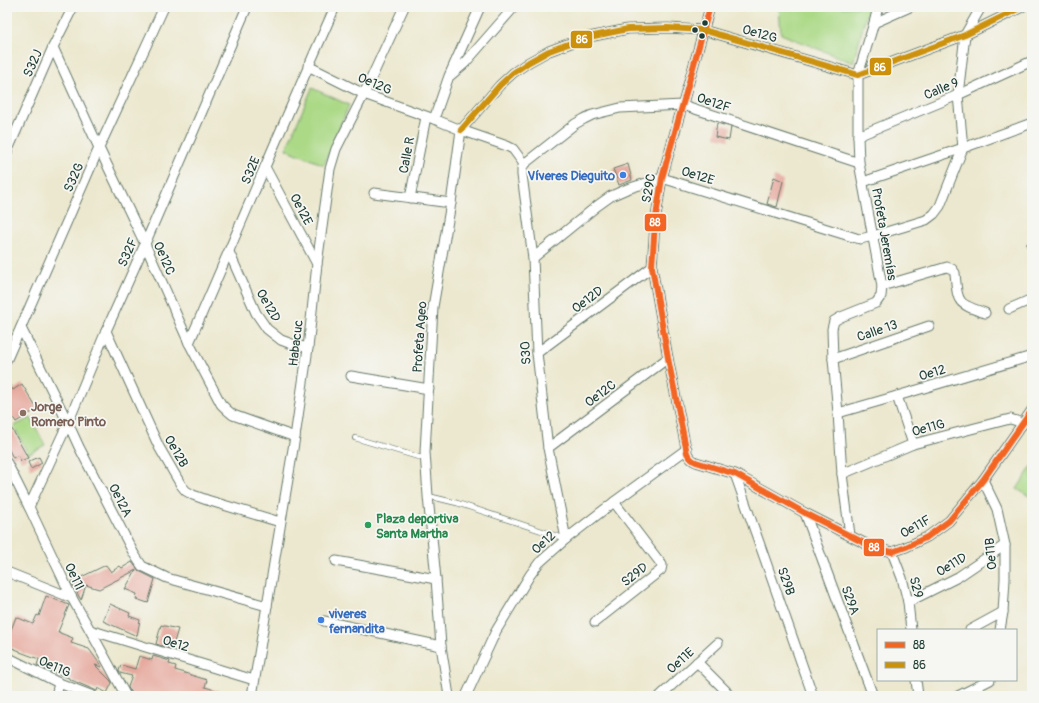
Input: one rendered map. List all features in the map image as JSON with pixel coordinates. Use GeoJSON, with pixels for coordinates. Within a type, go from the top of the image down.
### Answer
{"type":"FeatureCollection","features":[{"type":"Feature","properties":{"kind":"street","name":"S32J"},"geometry":{"type":"LineString","coordinates":[[7,152],[53,47],[73,7]]}},
{"type":"Feature","properties":{"kind":"street","name":"S32G"},"geometry":{"type":"LineString","coordinates":[[7,359],[164,7]]}},
{"type":"Feature","properties":{"kind":"street","name":"S32F"},"geometry":{"type":"LineString","coordinates":[[30,507],[68,423],[106,331],[247,7]]}},
{"type":"Feature","properties":{"kind":"street","name":"S32E"},"geometry":{"type":"LineString","coordinates":[[189,342],[334,7]]}},
{"type":"Feature","properties":{"kind":"street","name":"Habacuc"},"geometry":{"type":"LineString","coordinates":[[252,696],[295,437],[308,348],[317,264],[330,169],[336,149],[364,94],[404,7]]}},
{"type":"Feature","properties":{"kind":"street"},"geometry":{"type":"LineString","coordinates":[[480,7],[430,118],[510,147],[524,164]]}},
{"type":"Feature","properties":{"kind":"street"},"geometry":{"type":"LineString","coordinates":[[449,76],[465,63],[514,7]]}},
{"type":"Feature","properties":{"kind":"street","name":"S29C"},"geometry":{"type":"LineString","coordinates":[[687,449],[668,358],[652,267],[655,223],[662,178],[710,7]]}},
{"type":"Feature","properties":{"kind":"street","name":"Profeta Jeremías"},"geometry":{"type":"LineString","coordinates":[[850,535],[842,474],[832,329],[834,321],[876,303],[882,296],[882,286],[859,163],[858,136],[858,75],[878,7]]}},
{"type":"Feature","properties":{"kind":"street"},"geometry":{"type":"LineString","coordinates":[[874,23],[910,7]]}},
{"type":"Feature","properties":{"kind":"street"},"geometry":{"type":"LineString","coordinates":[[963,148],[958,95],[965,35],[981,7]]}},
{"type":"Feature","properties":{"kind":"street"},"geometry":{"type":"LineString","coordinates":[[858,75],[965,35],[1022,7]]}},
{"type":"Feature","properties":{"kind":"street","name":"Oe12G"},"geometry":{"type":"LineString","coordinates":[[461,130],[491,95],[513,73],[529,62],[549,51],[568,44],[628,30],[668,28],[703,30],[858,75]]}},
{"type":"Feature","properties":{"kind":"street","name":"Oe12C"},"geometry":{"type":"LineString","coordinates":[[53,47],[189,342],[216,395],[227,410],[233,415],[295,437]]}},
{"type":"Feature","properties":{"kind":"street","name":"Calle 9"},"geometry":{"type":"LineString","coordinates":[[858,136],[958,95],[1032,61]]}},
{"type":"Feature","properties":{"kind":"street","name":"Oe12G"},"geometry":{"type":"LineString","coordinates":[[308,66],[364,94],[430,118]]}},
{"type":"Feature","properties":{"kind":"street","name":"Oe12F"},"geometry":{"type":"LineString","coordinates":[[524,164],[575,124],[592,115],[620,108],[683,105],[859,163]]}},
{"type":"Feature","properties":{"kind":"street","name":"Calle R"},"geometry":{"type":"LineString","coordinates":[[410,198],[430,118]]}},
{"type":"Feature","properties":{"kind":"street"},"geometry":{"type":"LineString","coordinates":[[863,182],[1032,123]]}},
{"type":"Feature","properties":{"kind":"street","name":"Profeta Ageo"},"geometry":{"type":"LineString","coordinates":[[449,696],[441,646],[425,452],[433,307],[451,203],[461,130]]}},
{"type":"Feature","properties":{"kind":"street","name":"Oe12E"},"geometry":{"type":"LineString","coordinates":[[533,258],[611,196],[626,189],[662,178],[856,238],[873,236],[926,220],[934,214],[940,206],[963,148]]}},
{"type":"Feature","properties":{"kind":"street","name":"S30"},"geometry":{"type":"LineString","coordinates":[[524,164],[522,175],[533,258],[537,353],[548,448],[566,539]]}},
{"type":"Feature","properties":{"kind":"street","name":"Oe12E"},"geometry":{"type":"LineString","coordinates":[[265,167],[317,264]]}},
{"type":"Feature","properties":{"kind":"street"},"geometry":{"type":"LineString","coordinates":[[374,193],[451,203]]}},
{"type":"Feature","properties":{"kind":"street","name":"Oe12D"},"geometry":{"type":"LineString","coordinates":[[229,252],[256,313],[267,329],[281,340],[308,348]]}},
{"type":"Feature","properties":{"kind":"street","name":"Oe12D"},"geometry":{"type":"LineString","coordinates":[[537,353],[652,267]]}},
{"type":"Feature","properties":{"kind":"street"},"geometry":{"type":"LineString","coordinates":[[882,286],[947,267],[955,273],[958,296],[961,302],[967,307],[985,313]]}},
{"type":"Feature","properties":{"kind":"street"},"geometry":{"type":"LineString","coordinates":[[1009,309],[1032,299]]}},
{"type":"Feature","properties":{"kind":"street","name":"Calle 13"},"geometry":{"type":"LineString","coordinates":[[833,359],[929,326]]}},
{"type":"Feature","properties":{"kind":"street","name":"Oe12A"},"geometry":{"type":"LineString","coordinates":[[21,328],[79,446],[134,554],[142,566],[167,578],[267,606]]}},
{"type":"Feature","properties":{"kind":"street","name":"Oe12B"},"geometry":{"type":"LineString","coordinates":[[106,331],[156,441],[181,485],[186,491],[207,500],[280,522]]}},
{"type":"Feature","properties":{"kind":"street","name":"Oe12"},"geometry":{"type":"LineString","coordinates":[[838,413],[1032,356]]}},
{"type":"Feature","properties":{"kind":"street","name":"Oe12C"},"geometry":{"type":"LineString","coordinates":[[548,448],[668,358]]}},
{"type":"Feature","properties":{"kind":"street"},"geometry":{"type":"LineString","coordinates":[[352,376],[429,389]]}},
{"type":"Feature","properties":{"kind":"street"},"geometry":{"type":"LineString","coordinates":[[897,396],[913,444]]}},
{"type":"Feature","properties":{"kind":"street","name":"Oe11F"},"geometry":{"type":"LineString","coordinates":[[687,449],[687,453],[692,460],[735,474],[805,513],[872,547],[892,552],[927,537],[949,521],[983,480],[1032,410]]}},
{"type":"Feature","properties":{"kind":"street","name":"Oe11G"},"geometry":{"type":"LineString","coordinates":[[842,474],[913,444],[1010,419],[1017,421],[1022,425]]}},
{"type":"Feature","properties":{"kind":"street","name":"Oe12"},"geometry":{"type":"LineString","coordinates":[[466,696],[496,631],[538,564],[566,539],[687,449]]}},
{"type":"Feature","properties":{"kind":"street","name":"Oe11l"},"geometry":{"type":"LineString","coordinates":[[7,463],[30,507],[72,598],[126,696]]}},
{"type":"Feature","properties":{"kind":"street","name":"S29B"},"geometry":{"type":"LineString","coordinates":[[735,474],[813,696]]}},
{"type":"Feature","properties":{"kind":"street","name":"Oe11B"},"geometry":{"type":"LineString","coordinates":[[983,480],[997,509],[1005,545],[1004,612],[1000,629]]}},
{"type":"Feature","properties":{"kind":"street","name":"S29D"},"geometry":{"type":"LineString","coordinates":[[595,622],[662,568],[662,565],[614,502]]}},
{"type":"Feature","properties":{"kind":"street","name":"S29A"},"geometry":{"type":"LineString","coordinates":[[805,513],[873,696]]}},
{"type":"Feature","properties":{"kind":"street","name":"Oe11D"},"geometry":{"type":"LineString","coordinates":[[908,602],[958,577],[1005,545]]}},
{"type":"Feature","properties":{"kind":"street","name":"S29"},"geometry":{"type":"LineString","coordinates":[[892,552],[902,578],[908,602],[911,629]]}},
{"type":"Feature","properties":{"kind":"street"},"geometry":{"type":"LineString","coordinates":[[336,561],[436,579]]}},
{"type":"Feature","properties":{"kind":"street"},"geometry":{"type":"LineString","coordinates":[[7,572],[72,598]]}},
{"type":"Feature","properties":{"kind":"street"},"geometry":{"type":"LineString","coordinates":[[972,629],[1004,612]]}},
{"type":"Feature","properties":{"kind":"street"},"geometry":{"type":"LineString","coordinates":[[324,621],[441,646]]}},
{"type":"Feature","properties":{"kind":"street","name":"Oe12"},"geometry":{"type":"LineString","coordinates":[[90,630],[254,680]]}},
{"type":"Feature","properties":{"kind":"street","name":"Oe11E"},"geometry":{"type":"LineString","coordinates":[[660,696],[718,643]]}},
{"type":"Feature","properties":{"kind":"street","name":"Oe11G"},"geometry":{"type":"LineString","coordinates":[[7,658],[59,683],[93,696]]}},
{"type":"Feature","properties":{"kind":"street"},"geometry":{"type":"LineString","coordinates":[[697,662],[726,691],[729,696]]}},
{"type":"Feature","properties":{"kind":"street"},"geometry":{"type":"LineString","coordinates":[[916,681],[918,696]]}},
{"type":"Feature","properties":{"kind":"street"},"geometry":{"type":"LineString","coordinates":[[958,696],[988,681]]}},
{"type":"Feature","properties":{"kind":"street"},"geometry":{"type":"LineString","coordinates":[[56,696],[59,683]]}},
{"type":"Feature","properties":{"kind":"lane"},"geometry":{"type":"LineString","coordinates":[[355,438],[425,459]]}},
{"type":"Feature","properties":{"kind":"lane"},"geometry":{"type":"LineString","coordinates":[[428,496],[457,503],[566,539]]}},
{"type":"Feature","properties":{"kind":"green space"},"geometry":{"type":"Polygon","coordinates":[[[779,7],[864,7],[868,9],[853,63],[781,34],[779,7]]]}},
{"type":"Feature","properties":{"kind":"green space"},"geometry":{"type":"Polygon","coordinates":[[[312,88],[349,105],[324,165],[286,149],[312,88]]]}},
{"type":"Feature","properties":{"kind":"green space"},"geometry":{"type":"Polygon","coordinates":[[[31,418],[45,445],[28,454],[14,426],[31,418]]]}},
{"type":"Feature","properties":{"kind":"green space"},"geometry":{"type":"Polygon","coordinates":[[[1032,466],[1032,498],[1017,489],[1032,466]]]}},
{"type":"Feature","properties":{"kind":"building"},"geometry":{"type":"Polygon","coordinates":[[[717,123],[731,127],[729,140],[715,137],[717,123]]]}},
{"type":"Feature","properties":{"kind":"building","name":"Víveres Dieguito"},"geometry":{"type":"Polygon","coordinates":[[[628,164],[632,180],[619,185],[613,169],[628,164]]]}},
{"type":"Feature","properties":{"kind":"building"},"geometry":{"type":"Polygon","coordinates":[[[774,177],[783,181],[777,207],[767,204],[774,177]]]}},
{"type":"Feature","properties":{"kind":"building"},"geometry":{"type":"Polygon","coordinates":[[[7,380],[13,390],[22,384],[37,409],[16,422],[9,411],[12,409],[7,400],[7,380]]]}},
{"type":"Feature","properties":{"kind":"building"},"geometry":{"type":"Polygon","coordinates":[[[12,429],[28,458],[21,461],[18,455],[13,458],[7,446],[7,431],[12,429]]]}},
{"type":"Feature","properties":{"kind":"building"},"geometry":{"type":"Polygon","coordinates":[[[39,457],[42,463],[31,469],[28,462],[39,457]]]}},
{"type":"Feature","properties":{"kind":"building"},"geometry":{"type":"Polygon","coordinates":[[[132,562],[139,571],[155,579],[148,603],[136,599],[137,594],[125,589],[136,570],[99,589],[86,585],[81,600],[71,582],[106,565],[111,572],[120,566],[122,568],[132,562]]]}},
{"type":"Feature","properties":{"kind":"building"},"geometry":{"type":"Polygon","coordinates":[[[46,596],[69,605],[58,632],[73,638],[71,643],[89,649],[102,667],[95,665],[112,683],[107,693],[98,688],[97,691],[69,678],[49,671],[37,665],[39,659],[7,646],[7,640],[16,617],[33,624],[37,615],[39,616],[46,596]]]}},
{"type":"Feature","properties":{"kind":"building"},"geometry":{"type":"Polygon","coordinates":[[[110,604],[130,613],[129,616],[140,620],[137,636],[103,621],[110,604]]]}},
{"type":"Feature","properties":{"kind":"building"},"geometry":{"type":"Polygon","coordinates":[[[161,625],[178,629],[172,649],[156,644],[161,625]]]}},
{"type":"Feature","properties":{"kind":"building"},"geometry":{"type":"Polygon","coordinates":[[[139,656],[152,660],[153,656],[170,661],[169,664],[176,666],[175,670],[207,680],[205,687],[228,694],[228,696],[132,696],[128,687],[132,676],[120,673],[119,671],[121,665],[135,669],[139,656]]]}},
{"type":"Feature","properties":{"kind":"transit line","name":"88"},"geometry":{"type":"LineString","coordinates":[[710,7],[662,178],[655,223],[652,267],[668,358],[689,457],[696,462],[735,474],[805,513],[872,547],[892,552],[927,537],[949,521],[983,480],[1032,410]]}},
{"type":"Feature","properties":{"kind":"transit line","name":"86"},"geometry":{"type":"LineString","coordinates":[[461,130],[500,85],[513,73],[549,51],[589,37],[628,29],[668,28],[703,30],[858,75],[965,35],[1022,7]]}},
{"type":"Feature","properties":{"kind":"place","name":"Víveres Dieguito"},"geometry":{"type":"Point","coordinates":[623,175]}},
{"type":"Feature","properties":{"kind":"place","name":"Jorge Romero Pinto"},"geometry":{"type":"Point","coordinates":[23,413]}},
{"type":"Feature","properties":{"kind":"place","name":"Plaza deportiva Santa Martha"},"geometry":{"type":"Point","coordinates":[368,525]}},
{"type":"Feature","properties":{"kind":"place","name":"viveres fernandita"},"geometry":{"type":"Point","coordinates":[321,620]}}]}
